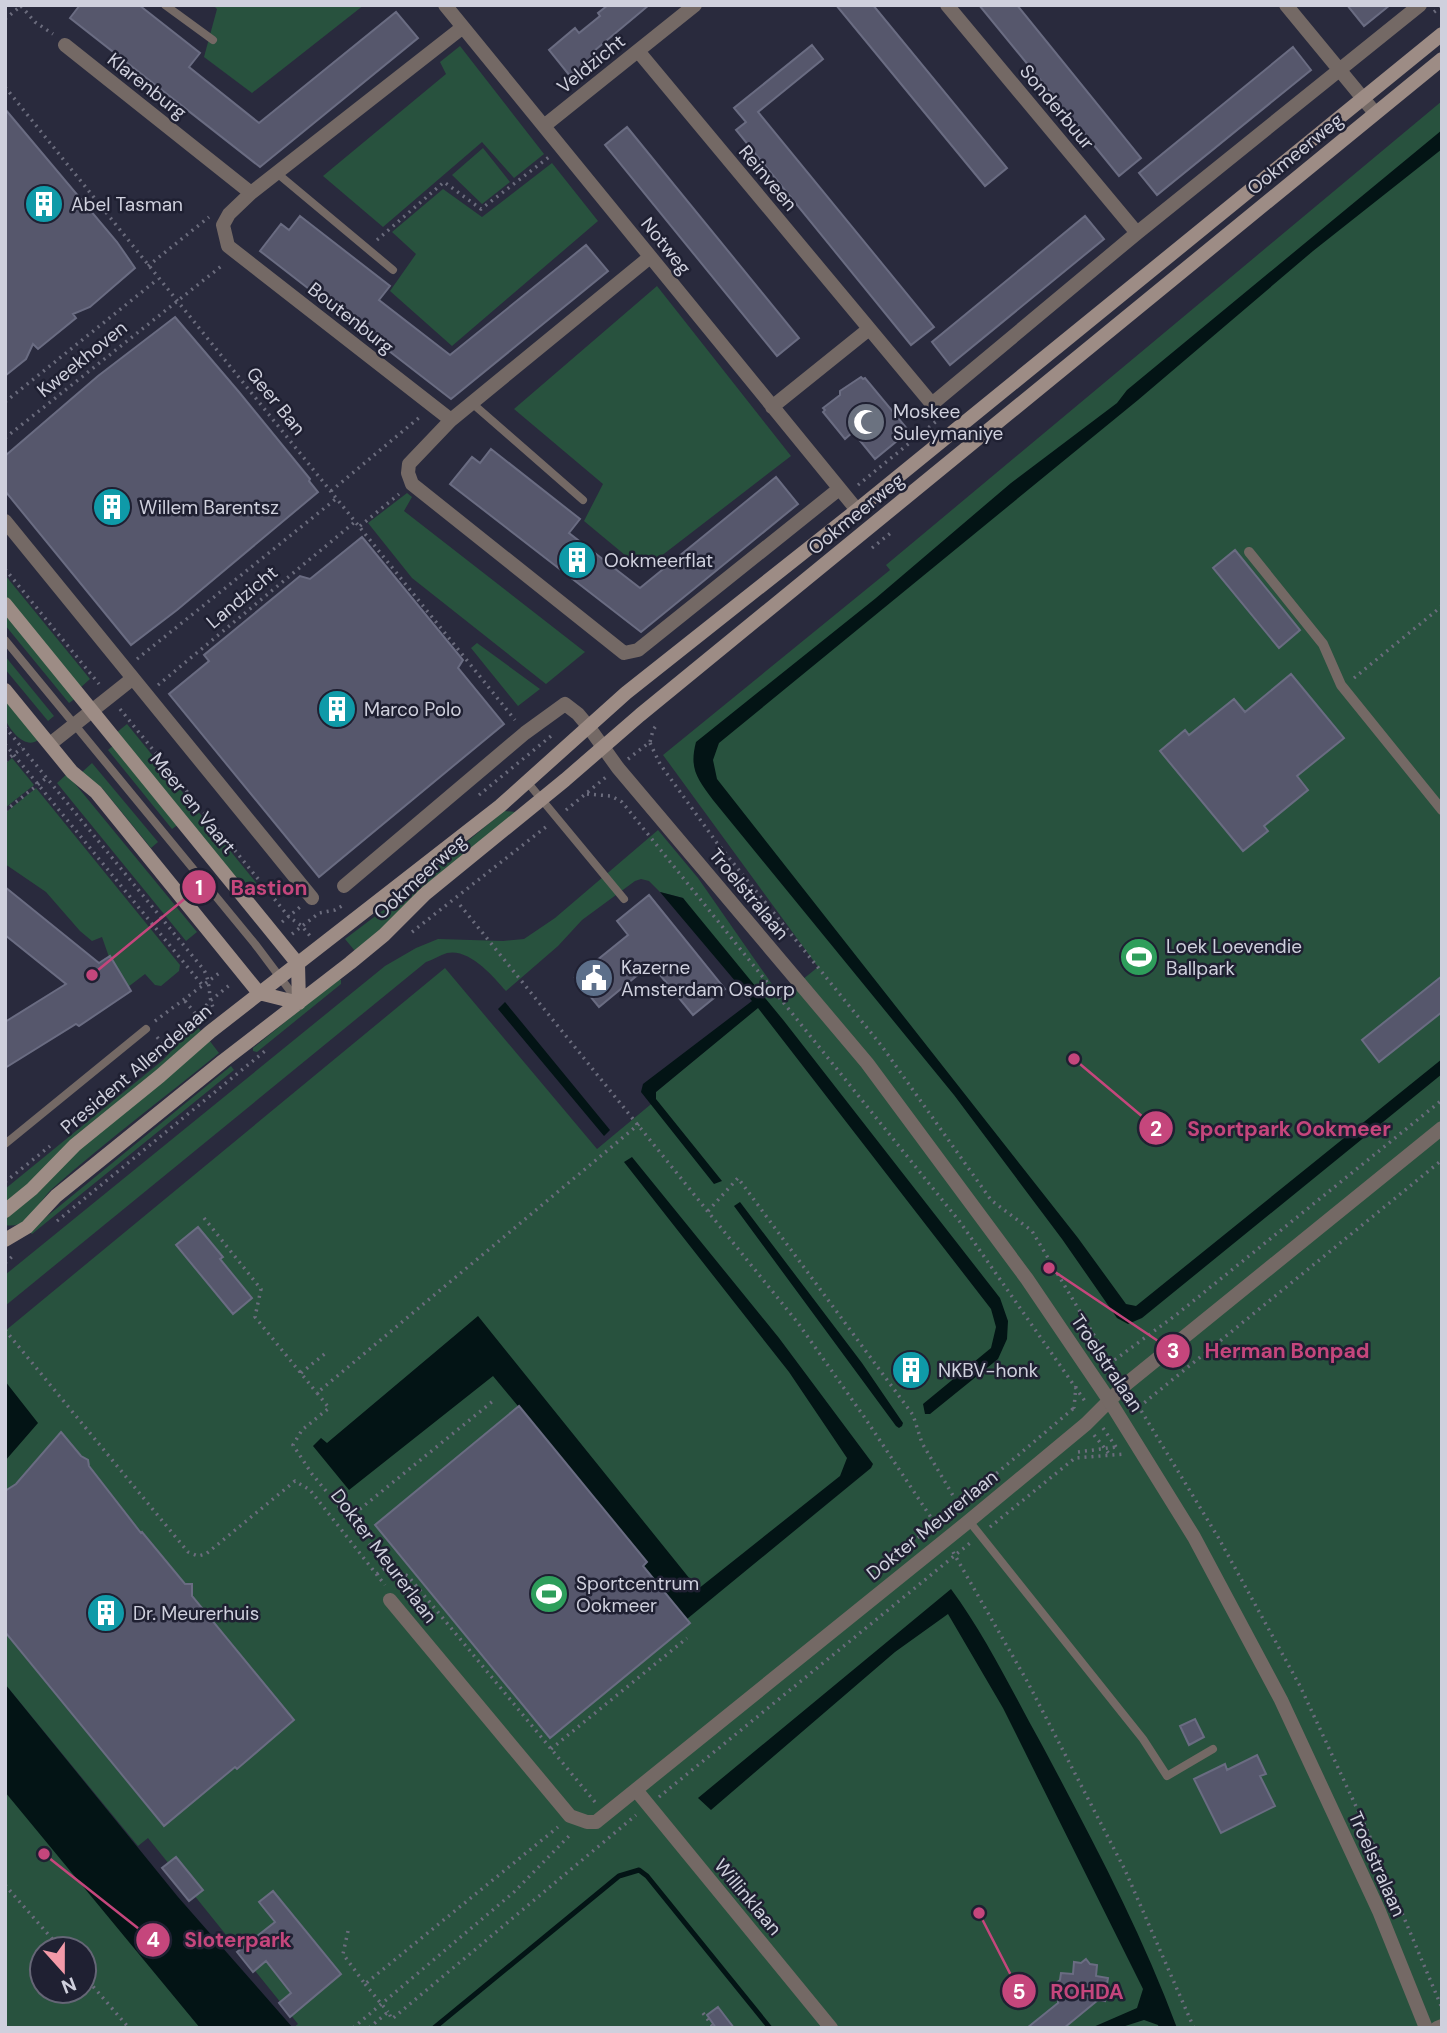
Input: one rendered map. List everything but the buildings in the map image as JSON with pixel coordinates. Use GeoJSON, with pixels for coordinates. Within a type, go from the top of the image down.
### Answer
{"type":"FeatureCollection","features":[{"type":"Feature","properties":{"kind":"main road","name":"Ookmeerweg"},"geometry":{"type":"LineString","coordinates":[[298,964],[528,783],[635,685],[857,510],[1442,34]]}},
{"type":"Feature","properties":{"kind":"main road","name":"Ookmeerweg"},"geometry":{"type":"LineString","coordinates":[[299,1003],[384,935],[425,894],[646,710],[1442,59]]}},
{"type":"Feature","properties":{"kind":"main road","name":"Meer en Vaart"},"geometry":{"type":"LineString","coordinates":[[5,604],[298,964]]}},
{"type":"Feature","properties":{"kind":"main road"},"geometry":{"type":"LineString","coordinates":[[5,690],[72,772],[96,792],[259,993],[299,1003]]}},
{"type":"Feature","properties":{"kind":"main road"},"geometry":{"type":"LineString","coordinates":[[298,964],[299,1003]]}},
{"type":"Feature","properties":{"kind":"main road","name":"President Allendelaan"},"geometry":{"type":"LineString","coordinates":[[5,1211],[32,1189],[75,1145],[223,1021],[298,964]]}},
{"type":"Feature","properties":{"kind":"main road"},"geometry":{"type":"LineString","coordinates":[[5,1240],[27,1227],[57,1196],[299,1003]]}},
{"type":"Feature","properties":{"kind":"street","name":"Notweg"},"geometry":{"type":"LineString","coordinates":[[445,5],[857,510]]}},
{"type":"Feature","properties":{"kind":"street","name":"Veldzicht"},"geometry":{"type":"LineString","coordinates":[[544,126],[695,5]]}},
{"type":"Feature","properties":{"kind":"street","name":"Sonderbuur"},"geometry":{"type":"LineString","coordinates":[[947,5],[1137,233]]}},
{"type":"Feature","properties":{"kind":"street"},"geometry":{"type":"LineString","coordinates":[[1286,5],[1375,113]]}},
{"type":"Feature","properties":{"kind":"street","name":"Ookmeerweg"},"geometry":{"type":"LineString","coordinates":[[932,404],[1340,69],[1426,10]]}},
{"type":"Feature","properties":{"kind":"street"},"geometry":{"type":"LineString","coordinates":[[232,250],[223,225],[229,214],[251,193],[463,27]]}},
{"type":"Feature","properties":{"kind":"street","name":"Klarenburg"},"geometry":{"type":"LineString","coordinates":[[65,45],[251,193]]}},
{"type":"Feature","properties":{"kind":"street","name":"Reinveen"},"geometry":{"type":"LineString","coordinates":[[638,51],[932,404]]}},
{"type":"Feature","properties":{"kind":"street","name":"Boutenburg"},"geometry":{"type":"LineString","coordinates":[[232,250],[451,420]]}},
{"type":"Feature","properties":{"kind":"street"},"geometry":{"type":"LineString","coordinates":[[412,484],[408,473],[410,464],[451,420],[650,257]]}},
{"type":"Feature","properties":{"kind":"street"},"geometry":{"type":"LineString","coordinates":[[772,407],[869,329]]}},
{"type":"Feature","properties":{"kind":"street","name":"Ookmeerweg"},"geometry":{"type":"LineString","coordinates":[[412,484],[624,653],[638,650],[842,493]]}},
{"type":"Feature","properties":{"kind":"street","name":"Meer en Vaart"},"geometry":{"type":"LineString","coordinates":[[5,521],[312,898]]}},
{"type":"Feature","properties":{"kind":"street"},"geometry":{"type":"LineString","coordinates":[[1249,552],[1323,644],[1343,687],[1442,810]]}},
{"type":"Feature","properties":{"kind":"street"},"geometry":{"type":"LineString","coordinates":[[50,744],[110,697],[129,674]]}},
{"type":"Feature","properties":{"kind":"street"},"geometry":{"type":"LineString","coordinates":[[344,886],[525,733],[565,704],[588,726]]}},
{"type":"Feature","properties":{"kind":"street","name":"Troelstralaan"},"geometry":{"type":"LineString","coordinates":[[588,726],[603,748],[867,1063],[1027,1279],[1110,1400],[1194,1537],[1281,1700],[1379,1911],[1426,2028]]}},
{"type":"Feature","properties":{"kind":"street","name":"Dokter Meurerlaan"},"geometry":{"type":"LineString","coordinates":[[390,1600],[573,1818],[596,1822],[946,1540],[1110,1400],[1442,1128]]}},
{"type":"Feature","properties":{"kind":"street","name":"Willinklaan"},"geometry":{"type":"LineString","coordinates":[[636,1790],[831,2028]]}},
{"type":"Feature","properties":{"kind":"lane"},"geometry":{"type":"LineString","coordinates":[[165,5],[213,40]]}},
{"type":"Feature","properties":{"kind":"lane"},"geometry":{"type":"LineString","coordinates":[[278,174],[393,270]]}},
{"type":"Feature","properties":{"kind":"lane"},"geometry":{"type":"LineString","coordinates":[[472,404],[583,500]]}},
{"type":"Feature","properties":{"kind":"lane"},"geometry":{"type":"LineString","coordinates":[[5,640],[299,1003]]}},
{"type":"Feature","properties":{"kind":"lane"},"geometry":{"type":"LineString","coordinates":[[528,783],[624,900]]}},
{"type":"Feature","properties":{"kind":"lane"},"geometry":{"type":"LineString","coordinates":[[5,1144],[147,1028]]}},
{"type":"Feature","properties":{"kind":"lane"},"geometry":{"type":"LineString","coordinates":[[969,1521],[1143,1739],[1167,1776],[1213,1749]]}},
{"type":"Feature","properties":{"kind":"path"},"geometry":{"type":"LineString","coordinates":[[5,19],[22,5],[35,22],[65,45]]}},
{"type":"Feature","properties":{"kind":"path"},"geometry":{"type":"LineString","coordinates":[[1426,10],[1442,6]]}},
{"type":"Feature","properties":{"kind":"path","name":"Geer Ban"},"geometry":{"type":"LineString","coordinates":[[5,87],[525,733]]}},
{"type":"Feature","properties":{"kind":"path"},"geometry":{"type":"LineString","coordinates":[[367,248],[444,183],[481,209],[561,148]]}},
{"type":"Feature","properties":{"kind":"path"},"geometry":{"type":"LineString","coordinates":[[148,266],[212,214]]}},
{"type":"Feature","properties":{"kind":"path","name":"Kweekhoven"},"geometry":{"type":"LineString","coordinates":[[5,438],[177,302],[232,250]]}},
{"type":"Feature","properties":{"kind":"path","name":"Kweekhoven"},"geometry":{"type":"LineString","coordinates":[[5,402],[158,279]]}},
{"type":"Feature","properties":{"kind":"path"},"geometry":{"type":"LineString","coordinates":[[331,491],[433,406]]}},
{"type":"Feature","properties":{"kind":"path"},"geometry":{"type":"LineString","coordinates":[[842,493],[947,413]]}},
{"type":"Feature","properties":{"kind":"path"},"geometry":{"type":"LineString","coordinates":[[360,526],[412,484]]}},
{"type":"Feature","properties":{"kind":"path","name":"Landzicht"},"geometry":{"type":"LineString","coordinates":[[129,674],[337,498]]}},
{"type":"Feature","properties":{"kind":"path","name":"Landzicht"},"geometry":{"type":"LineString","coordinates":[[146,695],[356,521]]}},
{"type":"Feature","properties":{"kind":"path","name":"Meer en Vaart"},"geometry":{"type":"LineString","coordinates":[[5,569],[289,916],[302,926]]}},
{"type":"Feature","properties":{"kind":"path"},"geometry":{"type":"LineString","coordinates":[[1343,687],[1442,606]]}},
{"type":"Feature","properties":{"kind":"path"},"geometry":{"type":"LineString","coordinates":[[5,727],[204,970],[209,981],[210,1001],[223,1021]]}},
{"type":"Feature","properties":{"kind":"path"},"geometry":{"type":"LineString","coordinates":[[470,803],[556,732]]}},
{"type":"Feature","properties":{"kind":"path","name":"Troelstralaan"},"geometry":{"type":"LineString","coordinates":[[650,742],[660,764],[717,843],[881,1045],[991,1200],[1031,1231],[1111,1363],[1175,1315],[1442,1100]]}},
{"type":"Feature","properties":{"kind":"path"},"geometry":{"type":"LineString","coordinates":[[5,744],[203,986]]}},
{"type":"Feature","properties":{"kind":"path"},"geometry":{"type":"LineString","coordinates":[[5,761],[22,748]]}},
{"type":"Feature","properties":{"kind":"path"},"geometry":{"type":"LineString","coordinates":[[5,811],[47,778]]}},
{"type":"Feature","properties":{"kind":"path","name":"Troelstralaan"},"geometry":{"type":"LineString","coordinates":[[585,794],[611,796],[622,802],[960,1222],[1116,1447]]}},
{"type":"Feature","properties":{"kind":"path"},"geometry":{"type":"LineString","coordinates":[[281,942],[319,913],[335,910],[351,901]]}},
{"type":"Feature","properties":{"kind":"path"},"geometry":{"type":"LineString","coordinates":[[460,905],[798,1323],[936,1524],[1027,1681],[1125,1870],[1194,2028]]}},
{"type":"Feature","properties":{"kind":"path"},"geometry":{"type":"LineString","coordinates":[[147,1028],[209,981]]}},
{"type":"Feature","properties":{"kind":"path"},"geometry":{"type":"LineString","coordinates":[[243,1046],[254,1060]]}},
{"type":"Feature","properties":{"kind":"path"},"geometry":{"type":"LineString","coordinates":[[317,1393],[639,1124]]}},
{"type":"Feature","properties":{"kind":"path"},"geometry":{"type":"LineString","coordinates":[[1139,1407],[1442,1160]]}},
{"type":"Feature","properties":{"kind":"path"},"geometry":{"type":"LineString","coordinates":[[708,1210],[738,1178],[913,1415],[922,1443],[969,1521]]}},
{"type":"Feature","properties":{"kind":"path"},"geometry":{"type":"LineString","coordinates":[[204,1218],[261,1289],[255,1317],[329,1408],[302,1430],[293,1446],[312,1474],[388,1566],[408,1576],[596,1803]]}},
{"type":"Feature","properties":{"kind":"path","name":"Dokter Meurerlaan"},"geometry":{"type":"LineString","coordinates":[[5,1329],[188,1552],[198,1556],[206,1554],[295,1481],[310,1490],[387,1587],[390,1600]]}},
{"type":"Feature","properties":{"kind":"path"},"geometry":{"type":"LineString","coordinates":[[301,1373],[327,1352]]}},
{"type":"Feature","properties":{"kind":"path"},"geometry":{"type":"LineString","coordinates":[[349,1518],[493,1401]]}},
{"type":"Feature","properties":{"kind":"path"},"geometry":{"type":"LineString","coordinates":[[936,1524],[1074,1408]]}},
{"type":"Feature","properties":{"kind":"path"},"geometry":{"type":"LineString","coordinates":[[348,1931],[343,1954],[392,2018],[648,1805],[1075,1458],[1128,1454],[1152,1426]]}},
{"type":"Feature","properties":{"kind":"path"},"geometry":{"type":"LineString","coordinates":[[1048,1455],[1116,1447],[1157,1436]]}},
{"type":"Feature","properties":{"kind":"path"},"geometry":{"type":"LineString","coordinates":[[377,1574],[388,1566]]}},
{"type":"Feature","properties":{"kind":"path"},"geometry":{"type":"LineString","coordinates":[[551,1749],[687,1638]]}},
{"type":"Feature","properties":{"kind":"path"},"geometry":{"type":"LineString","coordinates":[[365,1984],[573,1818]]}},
{"type":"Feature","properties":{"kind":"path"},"geometry":{"type":"LineString","coordinates":[[353,2028],[514,1892],[573,1833],[573,1818]]}},
{"type":"Feature","properties":{"kind":"path"},"geometry":{"type":"LineString","coordinates":[[5,1885],[49,1935]]}},
{"type":"Feature","properties":{"kind":"path"},"geometry":{"type":"LineString","coordinates":[[98,1992],[129,2028]]}},
{"type":"Feature","properties":{"kind":"path"},"geometry":{"type":"LineString","coordinates":[[369,2028],[388,2012]]}},
{"type":"Feature","properties":{"kind":"path"},"geometry":{"type":"LineString","coordinates":[[703,2013],[714,2028]]}},
{"type":"Feature","properties":{"kind":"green space"},"geometry":{"type":"Polygon","coordinates":[[[213,5],[364,5],[252,93],[204,57],[217,9],[213,5]]]}},
{"type":"Feature","properties":{"kind":"green space"},"geometry":{"type":"Polygon","coordinates":[[[460,46],[544,154],[514,178],[482,142],[383,227],[323,176],[446,74],[440,62],[460,46]]]}},
{"type":"Feature","properties":{"kind":"green space"},"geometry":{"type":"Polygon","coordinates":[[[1442,101],[1442,2028],[293,2028],[298,2024],[148,1838],[138,1846],[5,1684],[5,1331],[445,968],[597,1149],[656,1100],[656,1092],[757,1008],[683,898],[660,892],[649,881],[635,881],[582,920],[558,946],[506,991],[480,964],[464,955],[447,953],[426,962],[5,1306],[5,1275],[385,966],[438,939],[524,939],[555,918],[658,830],[698,878],[781,997],[818,967],[663,755],[890,570],[886,565],[1442,101]]]}},
{"type":"Feature","properties":{"kind":"green space"},"geometry":{"type":"Polygon","coordinates":[[[483,148],[510,182],[482,204],[452,175],[483,148]]]}},
{"type":"Feature","properties":{"kind":"green space"},"geometry":{"type":"Polygon","coordinates":[[[552,163],[598,221],[452,346],[390,291],[416,254],[392,232],[443,189],[482,217],[552,163]]]}},
{"type":"Feature","properties":{"kind":"green space"},"geometry":{"type":"Polygon","coordinates":[[[657,286],[791,456],[643,570],[584,521],[603,484],[514,409],[657,286]]]}},
{"type":"Feature","properties":{"kind":"green space"},"geometry":{"type":"Polygon","coordinates":[[[407,493],[412,497],[404,511],[585,652],[546,684],[412,578],[368,523],[407,493]]]}},
{"type":"Feature","properties":{"kind":"green space"},"geometry":{"type":"Polygon","coordinates":[[[5,575],[90,679],[80,688],[5,596],[5,575]]]}},
{"type":"Feature","properties":{"kind":"green space"},"geometry":{"type":"Polygon","coordinates":[[[5,612],[76,698],[69,703],[5,625],[5,612]]]}},
{"type":"Feature","properties":{"kind":"green space"},"geometry":{"type":"Polygon","coordinates":[[[477,643],[540,689],[518,706],[471,648],[477,643]]]}},
{"type":"Feature","properties":{"kind":"green space"},"geometry":{"type":"Polygon","coordinates":[[[5,656],[54,716],[48,721],[5,669],[5,656]]]}},
{"type":"Feature","properties":{"kind":"green space"},"geometry":{"type":"Polygon","coordinates":[[[5,697],[38,740],[29,743],[12,730],[5,719],[5,697]]]}},
{"type":"Feature","properties":{"kind":"green space"},"geometry":{"type":"Polygon","coordinates":[[[127,724],[258,885],[248,893],[116,733],[127,724]]]}},
{"type":"Feature","properties":{"kind":"green space"},"geometry":{"type":"Polygon","coordinates":[[[114,745],[179,824],[172,829],[108,750],[114,745]]]}},
{"type":"Feature","properties":{"kind":"green space"},"geometry":{"type":"Polygon","coordinates":[[[12,758],[34,785],[5,808],[5,764],[12,758]]]}},
{"type":"Feature","properties":{"kind":"green space"},"geometry":{"type":"Polygon","coordinates":[[[92,763],[158,842],[151,848],[102,788],[81,773],[92,763]]]}},
{"type":"Feature","properties":{"kind":"green space"},"geometry":{"type":"Polygon","coordinates":[[[67,774],[197,932],[186,941],[57,783],[67,774]]]}},
{"type":"Feature","properties":{"kind":"green space"},"geometry":{"type":"Polygon","coordinates":[[[36,788],[180,965],[179,971],[161,986],[155,985],[145,974],[128,987],[109,957],[102,937],[92,941],[46,892],[5,864],[5,813],[36,788]]]}},
{"type":"Feature","properties":{"kind":"green space"},"geometry":{"type":"Polygon","coordinates":[[[504,811],[516,812],[355,951],[345,939],[504,811]]]}},
{"type":"Feature","properties":{"kind":"green space"},"geometry":{"type":"Polygon","coordinates":[[[338,979],[341,984],[257,1052],[253,1051],[253,1048],[338,979]]]}},
{"type":"Feature","properties":{"kind":"green space"},"geometry":{"type":"Polygon","coordinates":[[[196,1025],[201,1031],[5,1205],[5,1189],[163,1060],[196,1025]]]}},
{"type":"Feature","properties":{"kind":"green space"},"geometry":{"type":"Polygon","coordinates":[[[209,1040],[219,1053],[53,1188],[27,1219],[14,1225],[5,1225],[5,1218],[79,1149],[209,1040]]]}},
{"type":"Feature","properties":{"kind":"green space"},"geometry":{"type":"Polygon","coordinates":[[[231,1066],[234,1070],[32,1234],[29,1231],[231,1066]]]}},
{"type":"Feature","properties":{"kind":"green space"},"geometry":{"type":"Polygon","coordinates":[[[5,1758],[223,2028],[5,2028],[5,1758]]]}},
{"type":"Feature","properties":{"kind":"shaded area"},"geometry":{"type":"Polygon","coordinates":[[[1442,130],[1442,149],[1313,251],[1138,400],[719,743],[713,760],[717,779],[1078,1238],[1126,1304],[1136,1306],[1442,1059],[1442,1074],[1142,1318],[1128,1324],[1117,1318],[1062,1239],[954,1095],[713,800],[696,773],[693,759],[696,742],[876,598],[1011,483],[1117,403],[1127,390],[1442,130]]]}},
{"type":"Feature","properties":{"kind":"shaded area"},"geometry":{"type":"Polygon","coordinates":[[[660,892],[683,898],[784,1021],[1000,1298],[1008,1321],[1007,1339],[998,1359],[930,1414],[925,1414],[923,1404],[991,1348],[996,1327],[991,1309],[758,1008],[656,1092],[656,1099],[722,1181],[714,1184],[641,1092],[643,1084],[752,1001],[660,892]]]}},
{"type":"Feature","properties":{"kind":"shaded area"},"geometry":{"type":"Polygon","coordinates":[[[505,1002],[610,1130],[604,1136],[498,1009],[505,1002]]]}},
{"type":"Feature","properties":{"kind":"shaded area"},"geometry":{"type":"Polygon","coordinates":[[[632,1157],[779,1338],[873,1464],[687,1619],[643,1566],[647,1562],[493,1376],[349,1490],[313,1446],[321,1438],[327,1443],[478,1316],[698,1589],[840,1476],[847,1458],[789,1372],[624,1162],[632,1157]]]}},
{"type":"Feature","properties":{"kind":"shaded area"},"geometry":{"type":"Polygon","coordinates":[[[740,1202],[862,1363],[903,1423],[902,1426],[896,1426],[734,1206],[740,1202]]]}},
{"type":"Feature","properties":{"kind":"shaded area"},"geometry":{"type":"Polygon","coordinates":[[[5,1381],[38,1423],[5,1461],[5,1381]]]}},
{"type":"Feature","properties":{"kind":"shaded area"},"geometry":{"type":"Polygon","coordinates":[[[951,1589],[999,1666],[1097,1849],[1148,1956],[1177,2028],[1159,2028],[1158,2025],[1144,2020],[1119,2028],[1091,2028],[1137,2008],[1143,1989],[1003,1708],[948,1614],[895,1652],[711,1810],[698,1798],[951,1589]]]}},
{"type":"Feature","properties":{"kind":"shaded area"},"geometry":{"type":"Polygon","coordinates":[[[5,1684],[178,1897],[293,2028],[200,2028],[5,1792],[5,1684]]]}},
{"type":"Feature","properties":{"kind":"waterway"},"geometry":{"type":"LineString","coordinates":[[434,2028],[619,1876],[639,1870],[647,1876],[770,2028]]}},
{"type":"Feature","properties":{"kind":"place","name":"Abel Tasman"},"geometry":{"type":"Point","coordinates":[44,204]}},
{"type":"Feature","properties":{"kind":"place","name":"Moskee Suleymaniye"},"geometry":{"type":"Point","coordinates":[866,422]}},
{"type":"Feature","properties":{"kind":"place","name":"Willem Barentsz"},"geometry":{"type":"Point","coordinates":[112,507]}},
{"type":"Feature","properties":{"kind":"place","name":"Ookmeerflat"},"geometry":{"type":"Point","coordinates":[577,560]}},
{"type":"Feature","properties":{"kind":"place","name":"Marco Polo"},"geometry":{"type":"Point","coordinates":[337,709]}},
{"type":"Feature","properties":{"kind":"place","name":"Loek Loevendie Ballpark"},"geometry":{"type":"Point","coordinates":[1139,957]}},
{"type":"Feature","properties":{"kind":"place","name":"Bastion"},"geometry":{"type":"Point","coordinates":[92,975]}},
{"type":"Feature","properties":{"kind":"place","name":"Kazerne Amsterdam Osdorp"},"geometry":{"type":"Point","coordinates":[594,978]}},
{"type":"Feature","properties":{"kind":"place","name":"Sportpark Ookmeer"},"geometry":{"type":"Point","coordinates":[1074,1059]}},
{"type":"Feature","properties":{"kind":"place","name":"Herman Bonpad"},"geometry":{"type":"Point","coordinates":[1049,1268]}},
{"type":"Feature","properties":{"kind":"place","name":"NKBV-honk"},"geometry":{"type":"Point","coordinates":[911,1370]}},
{"type":"Feature","properties":{"kind":"place","name":"Sportcentrum Ookmeer"},"geometry":{"type":"Point","coordinates":[549,1594]}},
{"type":"Feature","properties":{"kind":"place","name":"Dr. Meurerhuis"},"geometry":{"type":"Point","coordinates":[106,1613]}},
{"type":"Feature","properties":{"kind":"place","name":"Sloterpark"},"geometry":{"type":"Point","coordinates":[44,1854]}},
{"type":"Feature","properties":{"kind":"place","name":"ROHDA"},"geometry":{"type":"Point","coordinates":[979,1913]}}]}
